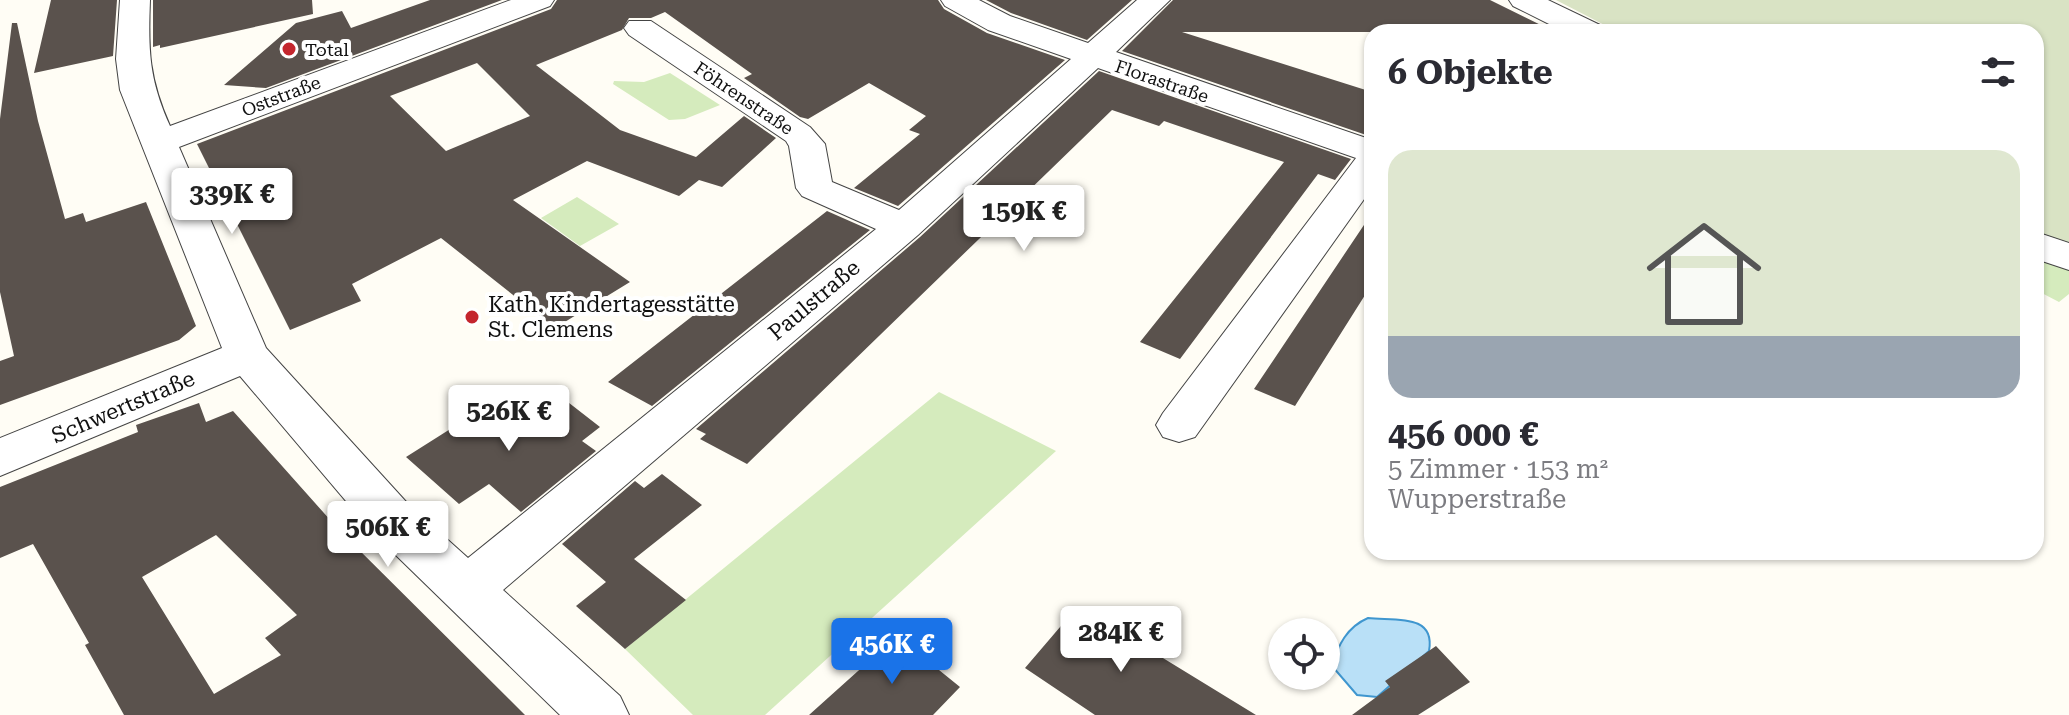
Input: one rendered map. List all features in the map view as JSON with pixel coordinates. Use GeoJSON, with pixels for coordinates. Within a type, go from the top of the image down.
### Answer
{"type":"FeatureCollection","features":[{"type":"Feature","properties":{"kind":"street"},"geometry":{"type":"LineString","coordinates":[[135,0],[132,59],[137,90],[247,355],[354,479],[465,591],[600,715]]}},
{"type":"Feature","properties":{"kind":"street","name":"Oststraße"},"geometry":{"type":"LineString","coordinates":[[158,143],[539,0]]}},
{"type":"Feature","properties":{"kind":"street","name":"Florastraße"},"geometry":{"type":"LineString","coordinates":[[956,0],[999,23],[1091,57],[1364,149]]}},
{"type":"Feature","properties":{"kind":"street","name":"Paulstraße"},"geometry":{"type":"LineString","coordinates":[[465,591],[904,226],[1155,0]]}},
{"type":"Feature","properties":{"kind":"street"},"geometry":{"type":"LineString","coordinates":[[1524,0],[1573,24]]}},
{"type":"Feature","properties":{"kind":"street","name":"Föhrenstraße"},"geometry":{"type":"LineString","coordinates":[[640,28],[798,134],[807,144],[810,178],[815,188],[904,226]]}},
{"type":"Feature","properties":{"kind":"street"},"geometry":{"type":"LineString","coordinates":[[1179,425],[1364,173]]}},
{"type":"Feature","properties":{"kind":"street"},"geometry":{"type":"LineString","coordinates":[[2044,248],[2069,257]]}},
{"type":"Feature","properties":{"kind":"street","name":"Schwertstraße"},"geometry":{"type":"LineString","coordinates":[[0,458],[247,355]]}},
{"type":"Feature","properties":{"kind":"green space"},"geometry":{"type":"Polygon","coordinates":[[[1556,0],[2069,0],[2069,245],[2044,234],[2044,24],[1602,24],[1556,0]]]}},
{"type":"Feature","properties":{"kind":"green space"},"geometry":{"type":"Polygon","coordinates":[[[670,73],[720,105],[685,119],[669,120],[613,84],[614,81],[644,82],[670,73]]]}},
{"type":"Feature","properties":{"kind":"green space"},"geometry":{"type":"Polygon","coordinates":[[[577,197],[619,224],[580,246],[541,218],[577,197]]]}},
{"type":"Feature","properties":{"kind":"green space"},"geometry":{"type":"Polygon","coordinates":[[[2044,262],[2069,270],[2069,294],[2059,302],[2044,294],[2044,262]]]}},
{"type":"Feature","properties":{"kind":"green space"},"geometry":{"type":"Polygon","coordinates":[[[939,392],[1056,451],[765,715],[693,715],[625,649],[939,392]]]}},
{"type":"Feature","properties":{"kind":"water"},"geometry":{"type":"Polygon","coordinates":[[[1368,618],[1411,621],[1426,630],[1429,651],[1377,697],[1357,695],[1340,675],[1340,645],[1354,626],[1368,618]]]}},
{"type":"Feature","properties":{"kind":"building"},"geometry":{"type":"Polygon","coordinates":[[[51,0],[117,0],[113,56],[34,73],[51,0]]]}},
{"type":"Feature","properties":{"kind":"building"},"geometry":{"type":"Polygon","coordinates":[[[153,0],[312,0],[313,14],[160,48],[160,45],[153,47],[153,0]]]}},
{"type":"Feature","properties":{"kind":"building"},"geometry":{"type":"Polygon","coordinates":[[[430,0],[502,0],[266,88],[224,85],[296,23],[342,11],[351,28],[430,0]]]}},
{"type":"Feature","properties":{"kind":"building"},"geometry":{"type":"Polygon","coordinates":[[[557,0],[938,0],[944,9],[987,33],[1065,60],[898,206],[854,188],[920,134],[909,130],[926,116],[869,83],[808,119],[800,117],[744,78],[752,74],[665,12],[651,18],[629,18],[622,30],[536,65],[620,130],[696,157],[744,116],[776,138],[722,187],[699,180],[679,196],[587,161],[513,200],[630,282],[555,328],[441,238],[352,284],[361,301],[290,330],[197,144],[551,9],[557,0]],[[477,63],[390,96],[446,151],[530,116],[477,63]]]}},
{"type":"Feature","properties":{"kind":"building"},"geometry":{"type":"Polygon","coordinates":[[[986,0],[1132,0],[1087,40],[1011,13],[986,0]]]}},
{"type":"Feature","properties":{"kind":"building"},"geometry":{"type":"Polygon","coordinates":[[[1173,0],[1490,0],[1539,24],[1364,24],[1364,32],[1182,32],[1364,89],[1364,134],[1122,51],[1173,0]]]}},
{"type":"Feature","properties":{"kind":"building"},"geometry":{"type":"Polygon","coordinates":[[[12,23],[17,23],[38,121],[65,219],[83,213],[86,222],[146,202],[196,326],[179,340],[0,405],[0,361],[14,356],[0,292],[0,119],[12,23]]]}},
{"type":"Feature","properties":{"kind":"building"},"geometry":{"type":"Polygon","coordinates":[[[1099,71],[1351,159],[1335,180],[1318,174],[1180,359],[1140,342],[1284,162],[1164,121],[1159,126],[1112,110],[747,464],[700,439],[706,434],[696,429],[920,237],[1099,71]]]}},
{"type":"Feature","properties":{"kind":"building"},"geometry":{"type":"Polygon","coordinates":[[[827,211],[870,230],[652,406],[608,382],[827,211]]]}},
{"type":"Feature","properties":{"kind":"building"},"geometry":{"type":"Polygon","coordinates":[[[1364,225],[1364,297],[1295,406],[1254,389],[1364,225]]]}},
{"type":"Feature","properties":{"kind":"building"},"geometry":{"type":"Polygon","coordinates":[[[555,392],[600,427],[582,441],[596,451],[521,512],[489,484],[459,504],[406,457],[474,414],[496,432],[555,392]]]}},
{"type":"Feature","properties":{"kind":"building"},"geometry":{"type":"Polygon","coordinates":[[[199,403],[206,422],[233,411],[340,531],[525,715],[124,715],[85,645],[89,643],[33,544],[0,558],[0,487],[138,432],[136,425],[199,403]],[[216,535],[142,577],[214,694],[281,655],[265,638],[297,615],[216,535]]]}},
{"type":"Feature","properties":{"kind":"building"},"geometry":{"type":"Polygon","coordinates":[[[662,474],[702,505],[634,559],[686,600],[625,649],[576,606],[606,582],[562,544],[635,481],[644,488],[662,474]]]}},
{"type":"Feature","properties":{"kind":"building"},"geometry":{"type":"Polygon","coordinates":[[[1078,606],[1256,715],[1095,715],[1025,668],[1078,606]]]}},
{"type":"Feature","properties":{"kind":"building"},"geometry":{"type":"Polygon","coordinates":[[[897,636],[960,687],[933,715],[809,715],[897,636]]]}},
{"type":"Feature","properties":{"kind":"building"},"geometry":{"type":"Polygon","coordinates":[[[1436,646],[1470,682],[1418,715],[1352,715],[1390,687],[1385,681],[1436,646]]]}},
{"type":"Feature","properties":{"kind":"place","name":"Total"},"geometry":{"type":"Point","coordinates":[289,49]}},
{"type":"Feature","properties":{"kind":"place","name":"Kath. Kindertagesstätte St. Clemens"},"geometry":{"type":"Point","coordinates":[472,317]}}]}
